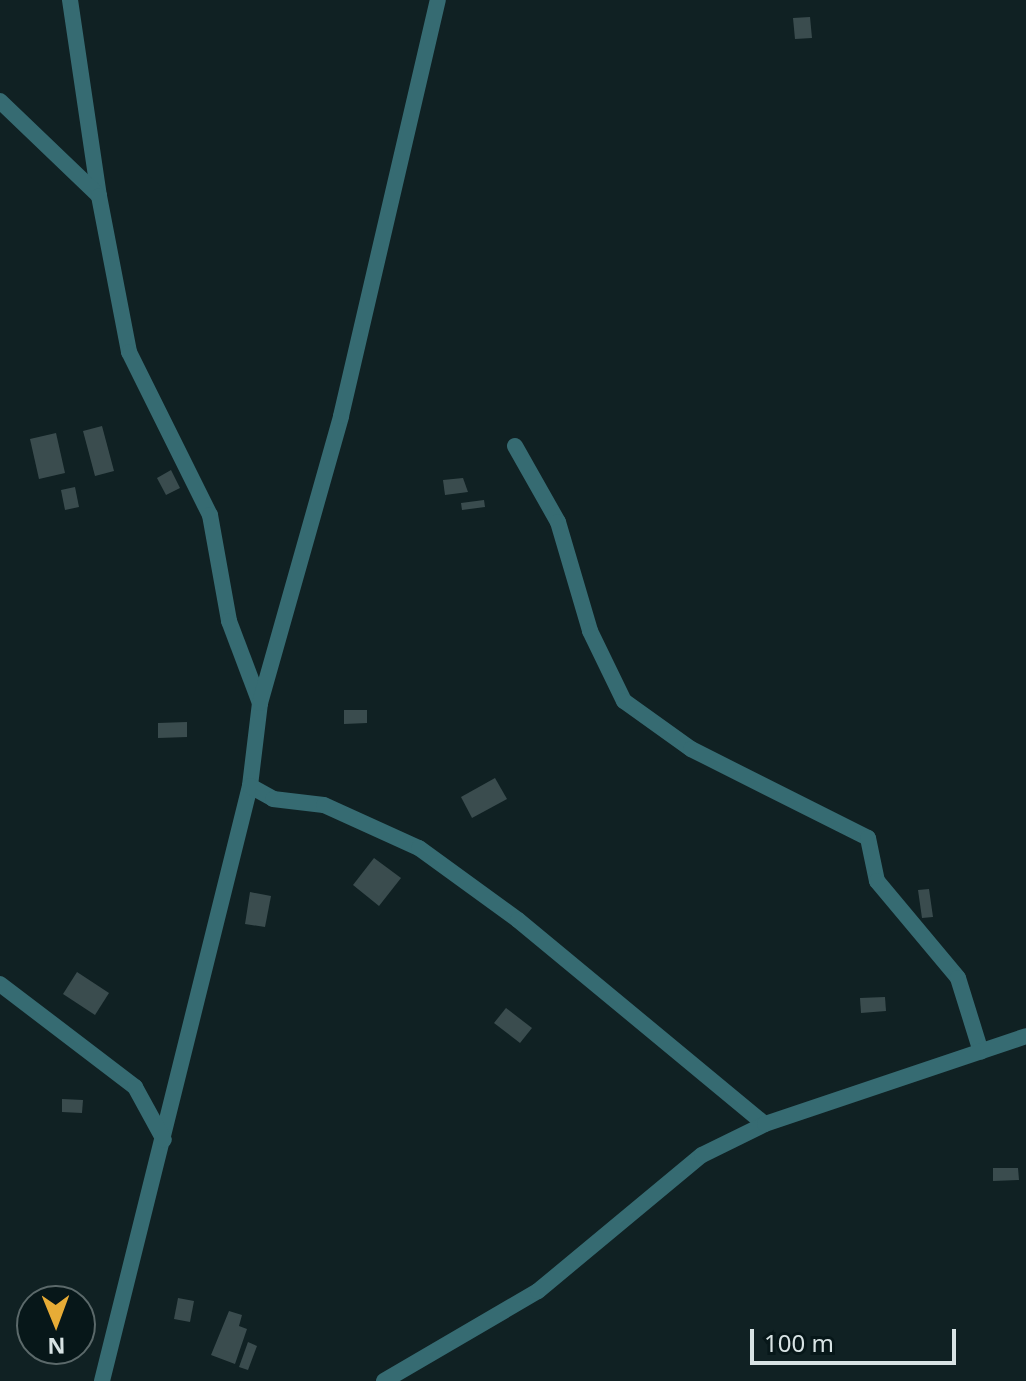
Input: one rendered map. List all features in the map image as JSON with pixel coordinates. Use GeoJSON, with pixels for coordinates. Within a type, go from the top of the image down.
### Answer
{"type":"FeatureCollection","features":[{"type":"Feature","properties":{"kind":"street"},"geometry":{"type":"LineString","coordinates":[[70,0],[99,196],[129,352],[210,515],[229,621],[260,703]]}},
{"type":"Feature","properties":{"kind":"street"},"geometry":{"type":"LineString","coordinates":[[102,1381],[250,786],[260,703],[341,416],[438,0]]}},
{"type":"Feature","properties":{"kind":"street"},"geometry":{"type":"LineString","coordinates":[[0,101],[99,196]]}},
{"type":"Feature","properties":{"kind":"street"},"geometry":{"type":"LineString","coordinates":[[515,446],[558,522],[594,642],[624,701],[691,749],[868,838],[877,881],[903,907],[928,951],[954,969],[981,1052]]}},
{"type":"Feature","properties":{"kind":"street"},"geometry":{"type":"LineString","coordinates":[[250,786],[273,799],[324,805],[419,848],[518,920],[765,1124]]}},
{"type":"Feature","properties":{"kind":"street"},"geometry":{"type":"LineString","coordinates":[[0,984],[135,1087],[164,1140]]}},
{"type":"Feature","properties":{"kind":"street"},"geometry":{"type":"LineString","coordinates":[[384,1381],[489,1326],[702,1155],[765,1124],[1026,1036]]}},
{"type":"Feature","properties":{"kind":"building"},"geometry":{"type":"Polygon","coordinates":[[[810,17],[812,38],[795,39],[793,18],[810,17]]]}},
{"type":"Feature","properties":{"kind":"building"},"geometry":{"type":"Polygon","coordinates":[[[102,426],[114,471],[95,476],[83,431],[102,426]]]}},
{"type":"Feature","properties":{"kind":"building"},"geometry":{"type":"Polygon","coordinates":[[[56,433],[65,473],[39,479],[30,439],[56,433]]]}},
{"type":"Feature","properties":{"kind":"building"},"geometry":{"type":"Polygon","coordinates":[[[171,470],[180,488],[166,495],[157,478],[171,470]]]}},
{"type":"Feature","properties":{"kind":"building"},"geometry":{"type":"Polygon","coordinates":[[[463,478],[468,492],[445,495],[443,480],[463,478]]]}},
{"type":"Feature","properties":{"kind":"building"},"geometry":{"type":"Polygon","coordinates":[[[75,487],[79,507],[65,510],[61,490],[75,487]]]}},
{"type":"Feature","properties":{"kind":"building"},"geometry":{"type":"Polygon","coordinates":[[[484,500],[485,507],[462,510],[461,503],[484,500]]]}},
{"type":"Feature","properties":{"kind":"building"},"geometry":{"type":"Polygon","coordinates":[[[344,710],[367,710],[367,723],[344,724],[344,710]]]}},
{"type":"Feature","properties":{"kind":"building"},"geometry":{"type":"Polygon","coordinates":[[[187,722],[187,737],[158,738],[158,723],[187,722]]]}},
{"type":"Feature","properties":{"kind":"building"},"geometry":{"type":"Polygon","coordinates":[[[495,778],[507,799],[472,818],[461,797],[495,778]]]}},
{"type":"Feature","properties":{"kind":"building"},"geometry":{"type":"Polygon","coordinates":[[[374,858],[401,878],[379,906],[353,885],[374,858]]]}},
{"type":"Feature","properties":{"kind":"building"},"geometry":{"type":"Polygon","coordinates":[[[929,889],[933,917],[922,918],[918,890],[929,889]]]}},
{"type":"Feature","properties":{"kind":"building"},"geometry":{"type":"Polygon","coordinates":[[[250,892],[271,896],[265,927],[245,924],[250,892]]]}},
{"type":"Feature","properties":{"kind":"building"},"geometry":{"type":"Polygon","coordinates":[[[77,972],[109,993],[95,1015],[63,994],[77,972]]]}},
{"type":"Feature","properties":{"kind":"building"},"geometry":{"type":"Polygon","coordinates":[[[885,997],[886,1011],[861,1013],[860,998],[885,997]]]}},
{"type":"Feature","properties":{"kind":"building"},"geometry":{"type":"Polygon","coordinates":[[[506,1008],[532,1028],[520,1043],[494,1023],[506,1008]]]}},
{"type":"Feature","properties":{"kind":"building"},"geometry":{"type":"Polygon","coordinates":[[[62,1099],[83,1100],[82,1113],[62,1112],[62,1099]]]}},
{"type":"Feature","properties":{"kind":"building"},"geometry":{"type":"Polygon","coordinates":[[[993,1168],[1018,1168],[1019,1180],[993,1181],[993,1168]]]}},
{"type":"Feature","properties":{"kind":"building"},"geometry":{"type":"Polygon","coordinates":[[[178,1298],[194,1301],[190,1322],[174,1319],[178,1298]]]}},
{"type":"Feature","properties":{"kind":"building"},"geometry":{"type":"Polygon","coordinates":[[[229,1311],[242,1315],[239,1326],[247,1329],[235,1364],[211,1355],[229,1311]]]}},
{"type":"Feature","properties":{"kind":"building"},"geometry":{"type":"Polygon","coordinates":[[[248,1342],[257,1346],[248,1370],[239,1367],[248,1342]]]}}]}
